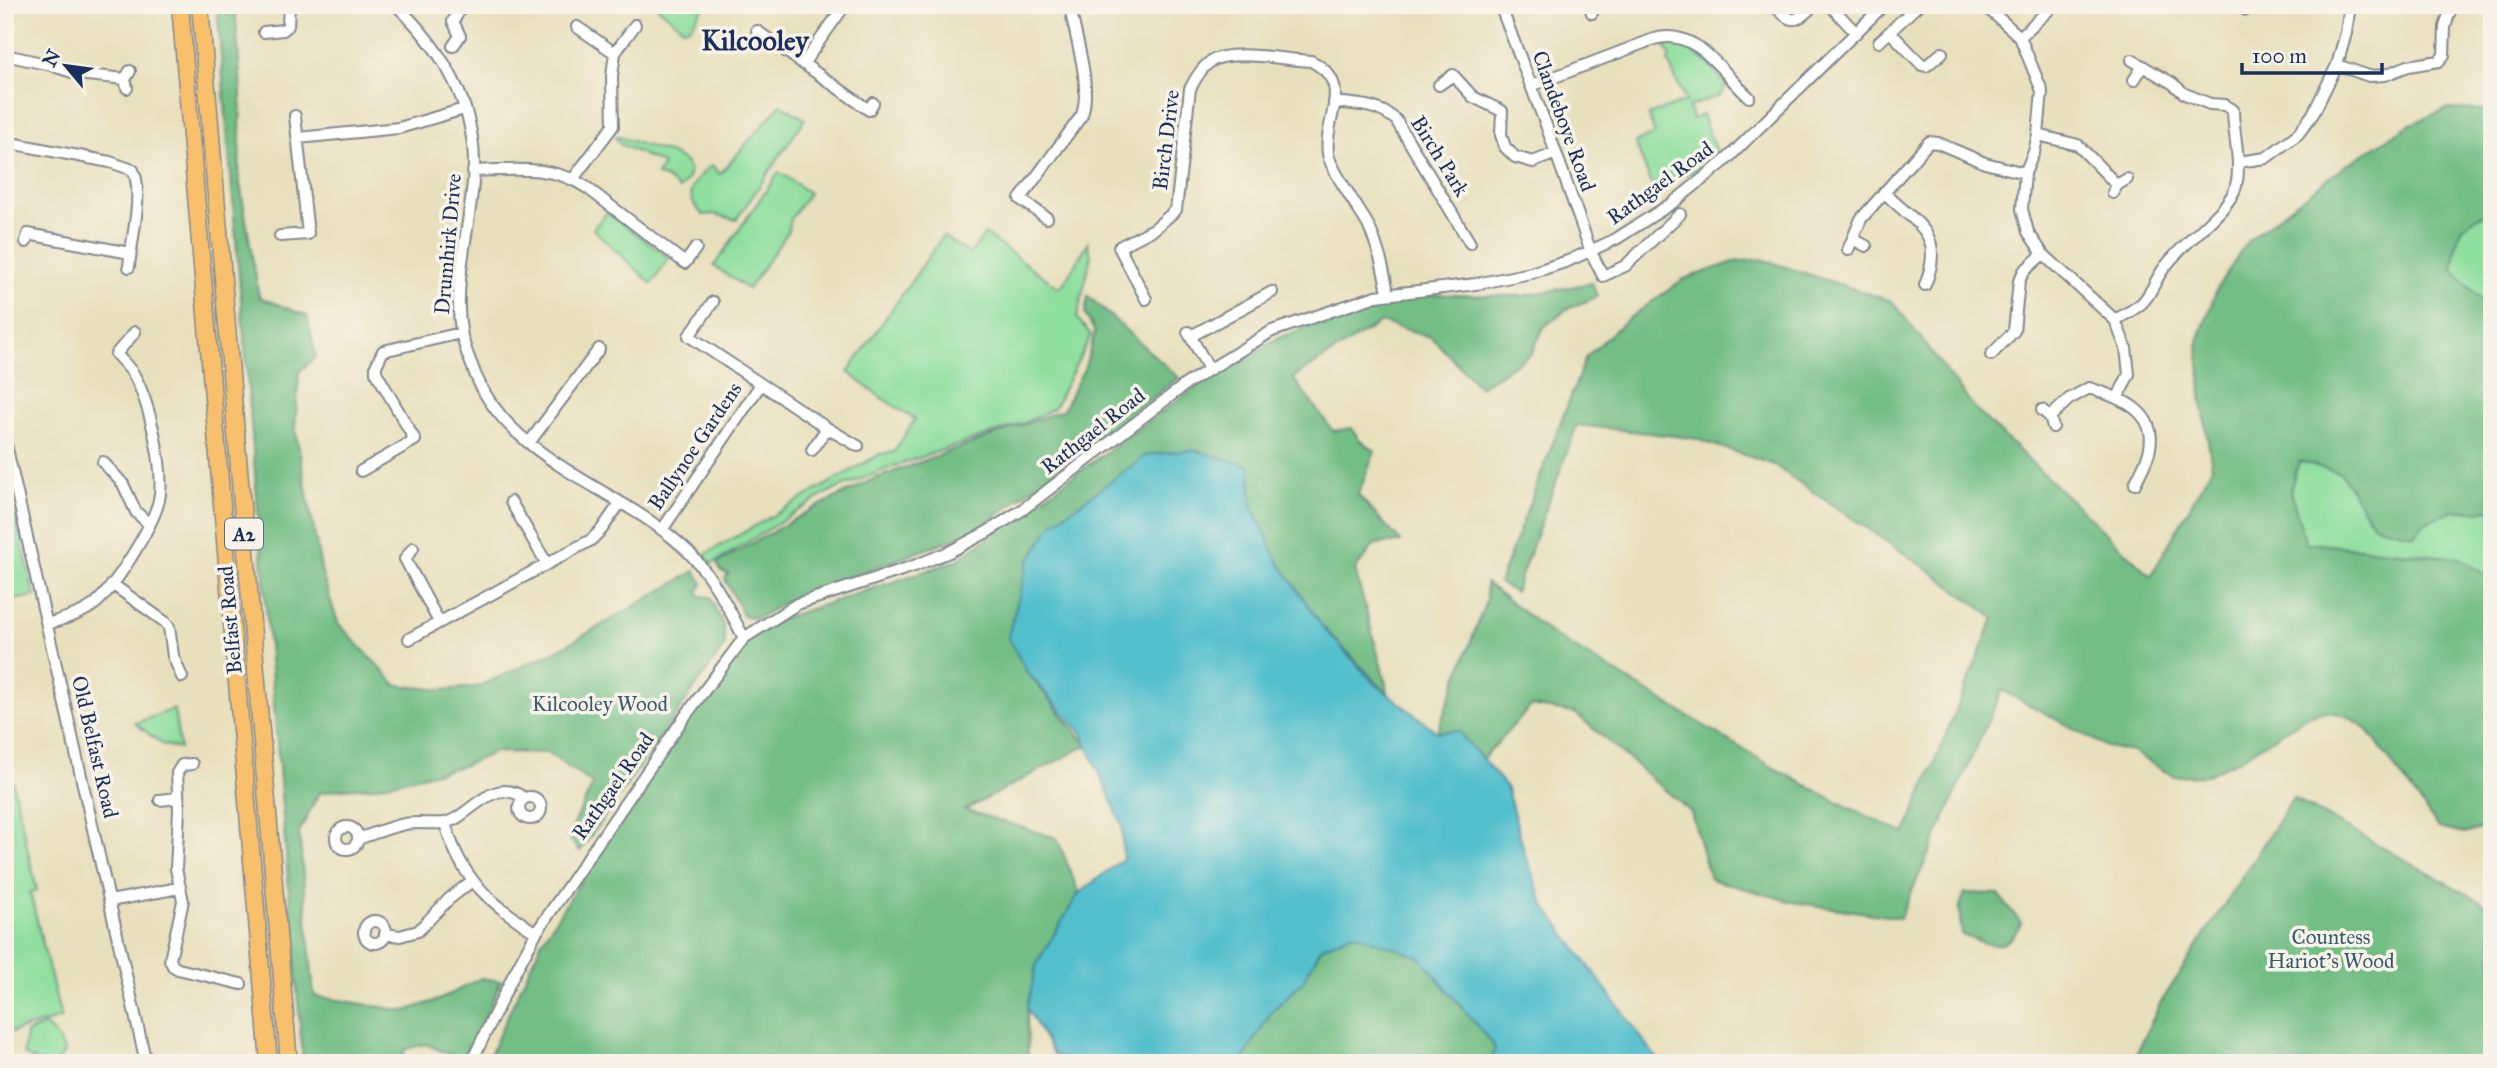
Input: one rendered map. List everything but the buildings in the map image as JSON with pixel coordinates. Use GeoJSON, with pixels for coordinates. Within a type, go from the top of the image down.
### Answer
{"type":"FeatureCollection","features":[{"type":"Feature","properties":{"kind":"highway","name":"Belfast Road"},"geometry":{"type":"LineString","coordinates":[[180,5],[269,1063]]}},
{"type":"Feature","properties":{"kind":"highway","name":"Belfast Road"},"geometry":{"type":"LineString","coordinates":[[200,5],[289,1063]]}},
{"type":"Feature","properties":{"kind":"street"},"geometry":{"type":"LineString","coordinates":[[5,31],[10,5]]}},
{"type":"Feature","properties":{"kind":"street"},"geometry":{"type":"LineString","coordinates":[[264,32],[283,30],[288,26],[289,5]]}},
{"type":"Feature","properties":{"kind":"street"},"geometry":{"type":"LineString","coordinates":[[453,46],[460,36],[453,21],[463,5]]}},
{"type":"Feature","properties":{"kind":"street"},"geometry":{"type":"LineString","coordinates":[[803,64],[845,5]]}},
{"type":"Feature","properties":{"kind":"street"},"geometry":{"type":"LineString","coordinates":[[1047,218],[1020,200],[1082,115],[1085,85],[1070,5]]}},
{"type":"Feature","properties":{"kind":"street","name":"Clandeboye Road"},"geometry":{"type":"LineString","coordinates":[[1500,5],[1591,251]]}},
{"type":"Feature","properties":{"kind":"street"},"geometry":{"type":"LineString","coordinates":[[1774,5],[1787,19],[1793,21],[1801,18],[1814,5]]}},
{"type":"Feature","properties":{"kind":"street"},"geometry":{"type":"LineString","coordinates":[[1830,5],[1856,33]]}},
{"type":"Feature","properties":{"kind":"street","name":"Rathgael Road"},"geometry":{"type":"LineString","coordinates":[[471,1063],[537,933],[683,719],[744,638],[797,604],[914,566],[987,532],[1022,510],[1209,369],[1272,331],[1388,293],[1476,284],[1531,272],[1591,251],[1665,208],[1705,177],[1754,134],[1884,5]]}},
{"type":"Feature","properties":{"kind":"street"},"geometry":{"type":"LineString","coordinates":[[1879,42],[1918,5]]}},
{"type":"Feature","properties":{"kind":"street"},"geometry":{"type":"LineString","coordinates":[[1984,5],[2020,37],[2042,91],[2038,135],[2025,173],[2022,209],[2028,232],[2043,254],[2115,320],[2126,348],[2129,373],[2118,397]]}},
{"type":"Feature","properties":{"kind":"street"},"geometry":{"type":"LineString","coordinates":[[2020,37],[2054,5]]}},
{"type":"Feature","properties":{"kind":"street"},"geometry":{"type":"LineString","coordinates":[[2238,162],[2266,158],[2298,134],[2313,114],[2337,65],[2350,5]]}},
{"type":"Feature","properties":{"kind":"street"},"geometry":{"type":"LineString","coordinates":[[2337,65],[2369,76],[2385,75],[2408,66],[2439,61],[2444,55],[2445,27],[2452,5]]}},
{"type":"Feature","properties":{"kind":"street","name":"Drumhirk Drive"},"geometry":{"type":"LineString","coordinates":[[399,6],[431,43],[454,78],[472,141],[473,171],[459,300],[461,333],[477,379],[503,420],[529,443],[662,530],[699,564],[718,590],[744,638]]}},
{"type":"Feature","properties":{"kind":"street"},"geometry":{"type":"LineString","coordinates":[[573,179],[614,126],[612,76],[615,53],[635,25]]}},
{"type":"Feature","properties":{"kind":"street"},"geometry":{"type":"LineString","coordinates":[[578,27],[615,53]]}},
{"type":"Feature","properties":{"kind":"street"},"geometry":{"type":"LineString","coordinates":[[757,31],[869,110],[873,103]]}},
{"type":"Feature","properties":{"kind":"street"},"geometry":{"type":"LineString","coordinates":[[1890,32],[1927,71],[1942,53]]}},
{"type":"Feature","properties":{"kind":"street"},"geometry":{"type":"LineString","coordinates":[[1531,86],[1654,39],[1673,37],[1685,39],[1702,49],[1749,97]]}},
{"type":"Feature","properties":{"kind":"street"},"geometry":{"type":"LineString","coordinates":[[5,55],[78,74],[127,79]]}},
{"type":"Feature","properties":{"kind":"street","name":"Birch Drive"},"geometry":{"type":"LineString","coordinates":[[1146,299],[1119,247],[1154,229],[1176,210],[1190,89],[1195,77],[1209,62],[1231,55],[1311,61],[1321,66],[1332,78],[1335,93],[1327,153],[1369,228],[1383,268],[1388,293]]}},
{"type":"Feature","properties":{"kind":"street"},"geometry":{"type":"LineString","coordinates":[[2115,320],[2148,297],[2162,270],[2193,235],[2230,200],[2236,185],[2238,162],[2233,136],[2233,110],[2225,105],[2210,104],[2185,94],[2172,83],[2132,60]]}},
{"type":"Feature","properties":{"kind":"street"},"geometry":{"type":"LineString","coordinates":[[2134,80],[2143,66]]}},
{"type":"Feature","properties":{"kind":"street"},"geometry":{"type":"LineString","coordinates":[[1439,85],[1453,75],[1473,97],[1502,111],[1501,135],[1505,147],[1532,168],[1556,153]]}},
{"type":"Feature","properties":{"kind":"street"},"geometry":{"type":"LineString","coordinates":[[1729,97],[1738,88]]}},
{"type":"Feature","properties":{"kind":"street","name":"Birch Park"},"geometry":{"type":"LineString","coordinates":[[1334,103],[1375,106],[1396,120],[1470,234]]}},
{"type":"Feature","properties":{"kind":"street"},"geometry":{"type":"LineString","coordinates":[[298,138],[399,128],[464,109]]}},
{"type":"Feature","properties":{"kind":"street"},"geometry":{"type":"LineString","coordinates":[[280,236],[308,234],[296,116]]}},
{"type":"Feature","properties":{"kind":"street"},"geometry":{"type":"LineString","coordinates":[[2038,135],[2078,145],[2119,186]]}},
{"type":"Feature","properties":{"kind":"street"},"geometry":{"type":"LineString","coordinates":[[5,142],[110,162],[133,170],[137,178],[137,191],[129,267]]}},
{"type":"Feature","properties":{"kind":"street"},"geometry":{"type":"LineString","coordinates":[[1866,246],[1850,245],[1861,219],[1929,142],[1938,143],[1985,163],[2025,173]]}},
{"type":"Feature","properties":{"kind":"street"},"geometry":{"type":"LineString","coordinates":[[473,171],[552,171],[573,179],[685,263],[696,248]]}},
{"type":"Feature","properties":{"kind":"street"},"geometry":{"type":"LineString","coordinates":[[1884,192],[1927,233],[1934,253],[1925,285]]}},
{"type":"Feature","properties":{"kind":"street"},"geometry":{"type":"LineString","coordinates":[[1591,251],[1603,275],[1625,266],[1680,214]]}},
{"type":"Feature","properties":{"kind":"street"},"geometry":{"type":"LineString","coordinates":[[26,242],[28,234],[130,253]]}},
{"type":"Feature","properties":{"kind":"street"},"geometry":{"type":"LineString","coordinates":[[1989,339],[1994,351],[2014,331],[2019,281],[2024,271],[2043,254]]}},
{"type":"Feature","properties":{"kind":"street"},"geometry":{"type":"LineString","coordinates":[[1931,270],[1942,275]]}},
{"type":"Feature","properties":{"kind":"street"},"geometry":{"type":"LineString","coordinates":[[1209,369],[1189,333],[1272,293]]}},
{"type":"Feature","properties":{"kind":"street","name":"Ballynoe Gardens"},"geometry":{"type":"LineString","coordinates":[[713,302],[690,336],[858,446]]}},
{"type":"Feature","properties":{"kind":"street"},"geometry":{"type":"LineString","coordinates":[[47,624],[74,615],[95,603],[112,584],[140,542],[159,503],[160,471],[143,394],[133,372],[117,354],[135,332]]}},
{"type":"Feature","properties":{"kind":"street"},"geometry":{"type":"LineString","coordinates":[[360,471],[415,440],[376,372],[383,351],[461,333]]}},
{"type":"Feature","properties":{"kind":"street"},"geometry":{"type":"LineString","coordinates":[[529,443],[599,349]]}},
{"type":"Feature","properties":{"kind":"street","name":"Ballynoe Gardens"},"geometry":{"type":"LineString","coordinates":[[662,530],[761,384]]}},
{"type":"Feature","properties":{"kind":"street"},"geometry":{"type":"LineString","coordinates":[[2048,418],[2068,400],[2089,387],[2118,397],[2142,412],[2150,428],[2151,447],[2135,484]]}},
{"type":"Feature","properties":{"kind":"street"},"geometry":{"type":"LineString","coordinates":[[811,450],[827,428]]}},
{"type":"Feature","properties":{"kind":"street","name":"Old Belfast Road"},"geometry":{"type":"LineString","coordinates":[[5,440],[11,493],[47,624],[146,1063]]}},
{"type":"Feature","properties":{"kind":"street"},"geometry":{"type":"LineString","coordinates":[[103,462],[122,484],[136,512],[149,524]]}},
{"type":"Feature","properties":{"kind":"street"},"geometry":{"type":"LineString","coordinates":[[511,502],[547,564]]}},
{"type":"Feature","properties":{"kind":"street"},"geometry":{"type":"LineString","coordinates":[[409,639],[591,540],[620,503]]}},
{"type":"Feature","properties":{"kind":"street"},"geometry":{"type":"LineString","coordinates":[[413,548],[405,559],[439,622]]}},
{"type":"Feature","properties":{"kind":"street"},"geometry":{"type":"LineString","coordinates":[[112,584],[169,627],[173,656],[182,677]]}},
{"type":"Feature","properties":{"kind":"street"},"geometry":{"type":"LineString","coordinates":[[192,764],[182,765],[177,773],[176,869],[183,901],[170,960],[173,966],[242,984]]}},
{"type":"Feature","properties":{"kind":"street"},"geometry":{"type":"LineString","coordinates":[[358,839],[404,824],[445,823],[491,794],[516,792],[524,799]]}},
{"type":"Feature","properties":{"kind":"street"},"geometry":{"type":"LineString","coordinates":[[160,800],[177,798]]}},
{"type":"Feature","properties":{"kind":"street"},"geometry":{"type":"LineString","coordinates":[[445,823],[451,844],[472,881],[491,901],[537,933]]}},
{"type":"Feature","properties":{"kind":"street"},"geometry":{"type":"LineString","coordinates":[[385,934],[400,936],[418,930],[449,899],[472,881]]}},
{"type":"Feature","properties":{"kind":"street"},"geometry":{"type":"LineString","coordinates":[[110,901],[179,888]]}},
{"type":"Feature","properties":{"kind":"green space","name":"Kilcooley Wood"},"geometry":{"type":"Polygon","coordinates":[[[217,5],[235,5],[241,91],[239,178],[259,297],[307,316],[316,357],[299,372],[295,428],[322,574],[338,623],[396,685],[442,690],[477,687],[558,650],[695,571],[703,584],[698,592],[700,596],[710,597],[723,625],[725,645],[580,851],[568,837],[593,784],[548,753],[495,752],[463,766],[374,787],[319,793],[299,832],[314,996],[405,1011],[441,999],[481,978],[501,981],[466,1062],[426,1044],[406,1049],[399,1063],[303,1063],[217,5]]]}},
{"type":"Feature","properties":{"kind":"green space"},"geometry":{"type":"Polygon","coordinates":[[[655,5],[705,5],[690,27],[684,29],[655,5]]]}},
{"type":"Feature","properties":{"kind":"green space"},"geometry":{"type":"Polygon","coordinates":[[[1668,44],[1685,48],[1702,58],[1726,87],[1719,96],[1688,107],[1693,119],[1702,115],[1717,154],[1703,167],[1653,188],[1635,142],[1655,134],[1648,115],[1686,101],[1668,62],[1670,56],[1665,47],[1668,44]]]}},
{"type":"Feature","properties":{"kind":"green space"},"geometry":{"type":"Polygon","coordinates":[[[781,104],[805,119],[736,220],[715,214],[703,215],[692,201],[691,194],[699,176],[712,165],[720,174],[781,104]]]}},
{"type":"Feature","properties":{"kind":"green space"},"geometry":{"type":"Polygon","coordinates":[[[2447,109],[2492,110],[2492,213],[2471,221],[2460,232],[2453,270],[2492,311],[2492,510],[2454,511],[2426,521],[2414,535],[2373,525],[2341,473],[2299,461],[2290,491],[2306,543],[2459,558],[2492,579],[2492,825],[2464,834],[2439,828],[2367,729],[2340,714],[2326,712],[2310,715],[2236,761],[2207,775],[2173,776],[2133,752],[2107,747],[2002,690],[1900,918],[1793,902],[1710,879],[1691,812],[1575,713],[1531,706],[1482,760],[1458,731],[1437,732],[1486,601],[1486,583],[1550,633],[1776,769],[1905,834],[1994,618],[1936,575],[1772,464],[1693,438],[1577,425],[1515,592],[1499,583],[1586,357],[1624,322],[1684,279],[1734,262],[1761,259],[1892,301],[1977,411],[2151,576],[2212,467],[2201,395],[2198,341],[2218,287],[2247,242],[2287,210],[2346,165],[2411,124],[2447,109]]]}},
{"type":"Feature","properties":{"kind":"green space"},"geometry":{"type":"Polygon","coordinates":[[[615,136],[674,155],[687,165],[687,180],[679,189],[657,175],[663,164],[620,144],[615,136]]]}},
{"type":"Feature","properties":{"kind":"green space"},"geometry":{"type":"Polygon","coordinates":[[[779,172],[809,193],[792,217],[787,233],[748,289],[714,266],[779,172]]]}},
{"type":"Feature","properties":{"kind":"green space"},"geometry":{"type":"Polygon","coordinates":[[[607,212],[669,258],[652,284],[593,229],[607,212]]]}},
{"type":"Feature","properties":{"kind":"green space"},"geometry":{"type":"Polygon","coordinates":[[[2492,213],[2492,311],[2453,271],[2457,240],[2464,226],[2480,216],[2492,213]]]}},
{"type":"Feature","properties":{"kind":"green space"},"geometry":{"type":"Polygon","coordinates":[[[985,234],[1058,287],[1062,286],[1088,243],[1091,256],[1077,318],[1091,335],[1054,408],[1024,423],[894,466],[829,492],[712,564],[704,555],[880,454],[894,452],[915,419],[848,372],[943,236],[970,254],[985,234]]]}},
{"type":"Feature","properties":{"kind":"green space"},"geometry":{"type":"Polygon","coordinates":[[[1592,283],[1597,297],[1567,309],[1544,327],[1531,354],[1480,387],[1431,337],[1381,322],[1293,378],[1333,431],[1352,428],[1359,440],[1375,451],[1358,495],[1401,542],[1375,544],[1355,570],[1389,695],[1322,626],[1275,556],[1252,505],[1027,672],[1087,745],[965,810],[1057,838],[1079,893],[1037,963],[1027,1008],[1028,1063],[486,1063],[543,939],[687,720],[744,643],[781,619],[956,561],[1189,392],[1278,338],[1398,294],[1523,296],[1592,283]]]}},
{"type":"Feature","properties":{"kind":"green space"},"geometry":{"type":"Polygon","coordinates":[[[1088,296],[1179,378],[977,530],[787,601],[756,619],[743,615],[725,579],[728,574],[721,571],[717,563],[811,510],[874,479],[1063,410],[1085,367],[1095,332],[1085,314],[1088,296]]]}},
{"type":"Feature","properties":{"kind":"green space"},"geometry":{"type":"Polygon","coordinates":[[[2299,461],[2341,473],[2373,525],[2426,521],[2454,511],[2492,510],[2492,579],[2459,558],[2306,543],[2290,491],[2299,461]]]}},
{"type":"Feature","properties":{"kind":"green space"},"geometry":{"type":"Polygon","coordinates":[[[5,501],[13,505],[35,596],[12,600],[10,592],[5,591],[5,501]]]}},
{"type":"Feature","properties":{"kind":"green space"},"geometry":{"type":"Polygon","coordinates":[[[174,709],[180,749],[162,744],[135,723],[174,709]]]}},
{"type":"Feature","properties":{"kind":"green space"},"geometry":{"type":"Polygon","coordinates":[[[12,780],[37,891],[30,892],[61,1018],[5,1034],[5,782],[12,780]]]}},
{"type":"Feature","properties":{"kind":"green space","name":"Countess Hariot's Wood"},"geometry":{"type":"Polygon","coordinates":[[[2293,798],[2492,908],[2492,1063],[2132,1063],[2160,1004],[2293,798]]]}},
{"type":"Feature","properties":{"kind":"green space"},"geometry":{"type":"Polygon","coordinates":[[[1965,893],[1998,894],[2021,923],[2009,940],[1996,945],[1962,935],[1959,909],[1965,893]]]}},
{"type":"Feature","properties":{"kind":"green space"},"geometry":{"type":"Polygon","coordinates":[[[1353,933],[1420,957],[1495,1047],[1491,1063],[1241,1063],[1271,1012],[1303,981],[1321,948],[1353,933]]]}},
{"type":"Feature","properties":{"kind":"green space"},"geometry":{"type":"Polygon","coordinates":[[[45,1025],[65,1052],[55,1063],[39,1063],[23,1054],[26,1033],[45,1025]]]}},
{"type":"Feature","properties":{"kind":"water"},"geometry":{"type":"Polygon","coordinates":[[[1194,450],[1250,466],[1252,505],[1278,561],[1322,626],[1373,682],[1437,732],[1458,731],[1506,786],[1525,854],[1544,905],[1660,1063],[1491,1063],[1495,1047],[1420,957],[1353,933],[1321,948],[1303,981],[1271,1012],[1241,1063],[1075,1063],[1054,1055],[1027,1008],[1037,963],[1079,893],[1123,859],[1122,825],[1082,733],[1027,672],[1008,637],[1028,562],[1053,523],[1147,455],[1194,450]]]}},
{"type":"Feature","properties":{"kind":"district","name":"Kilcooley"},"geometry":{"type":"Point","coordinates":[755,40]}}]}
